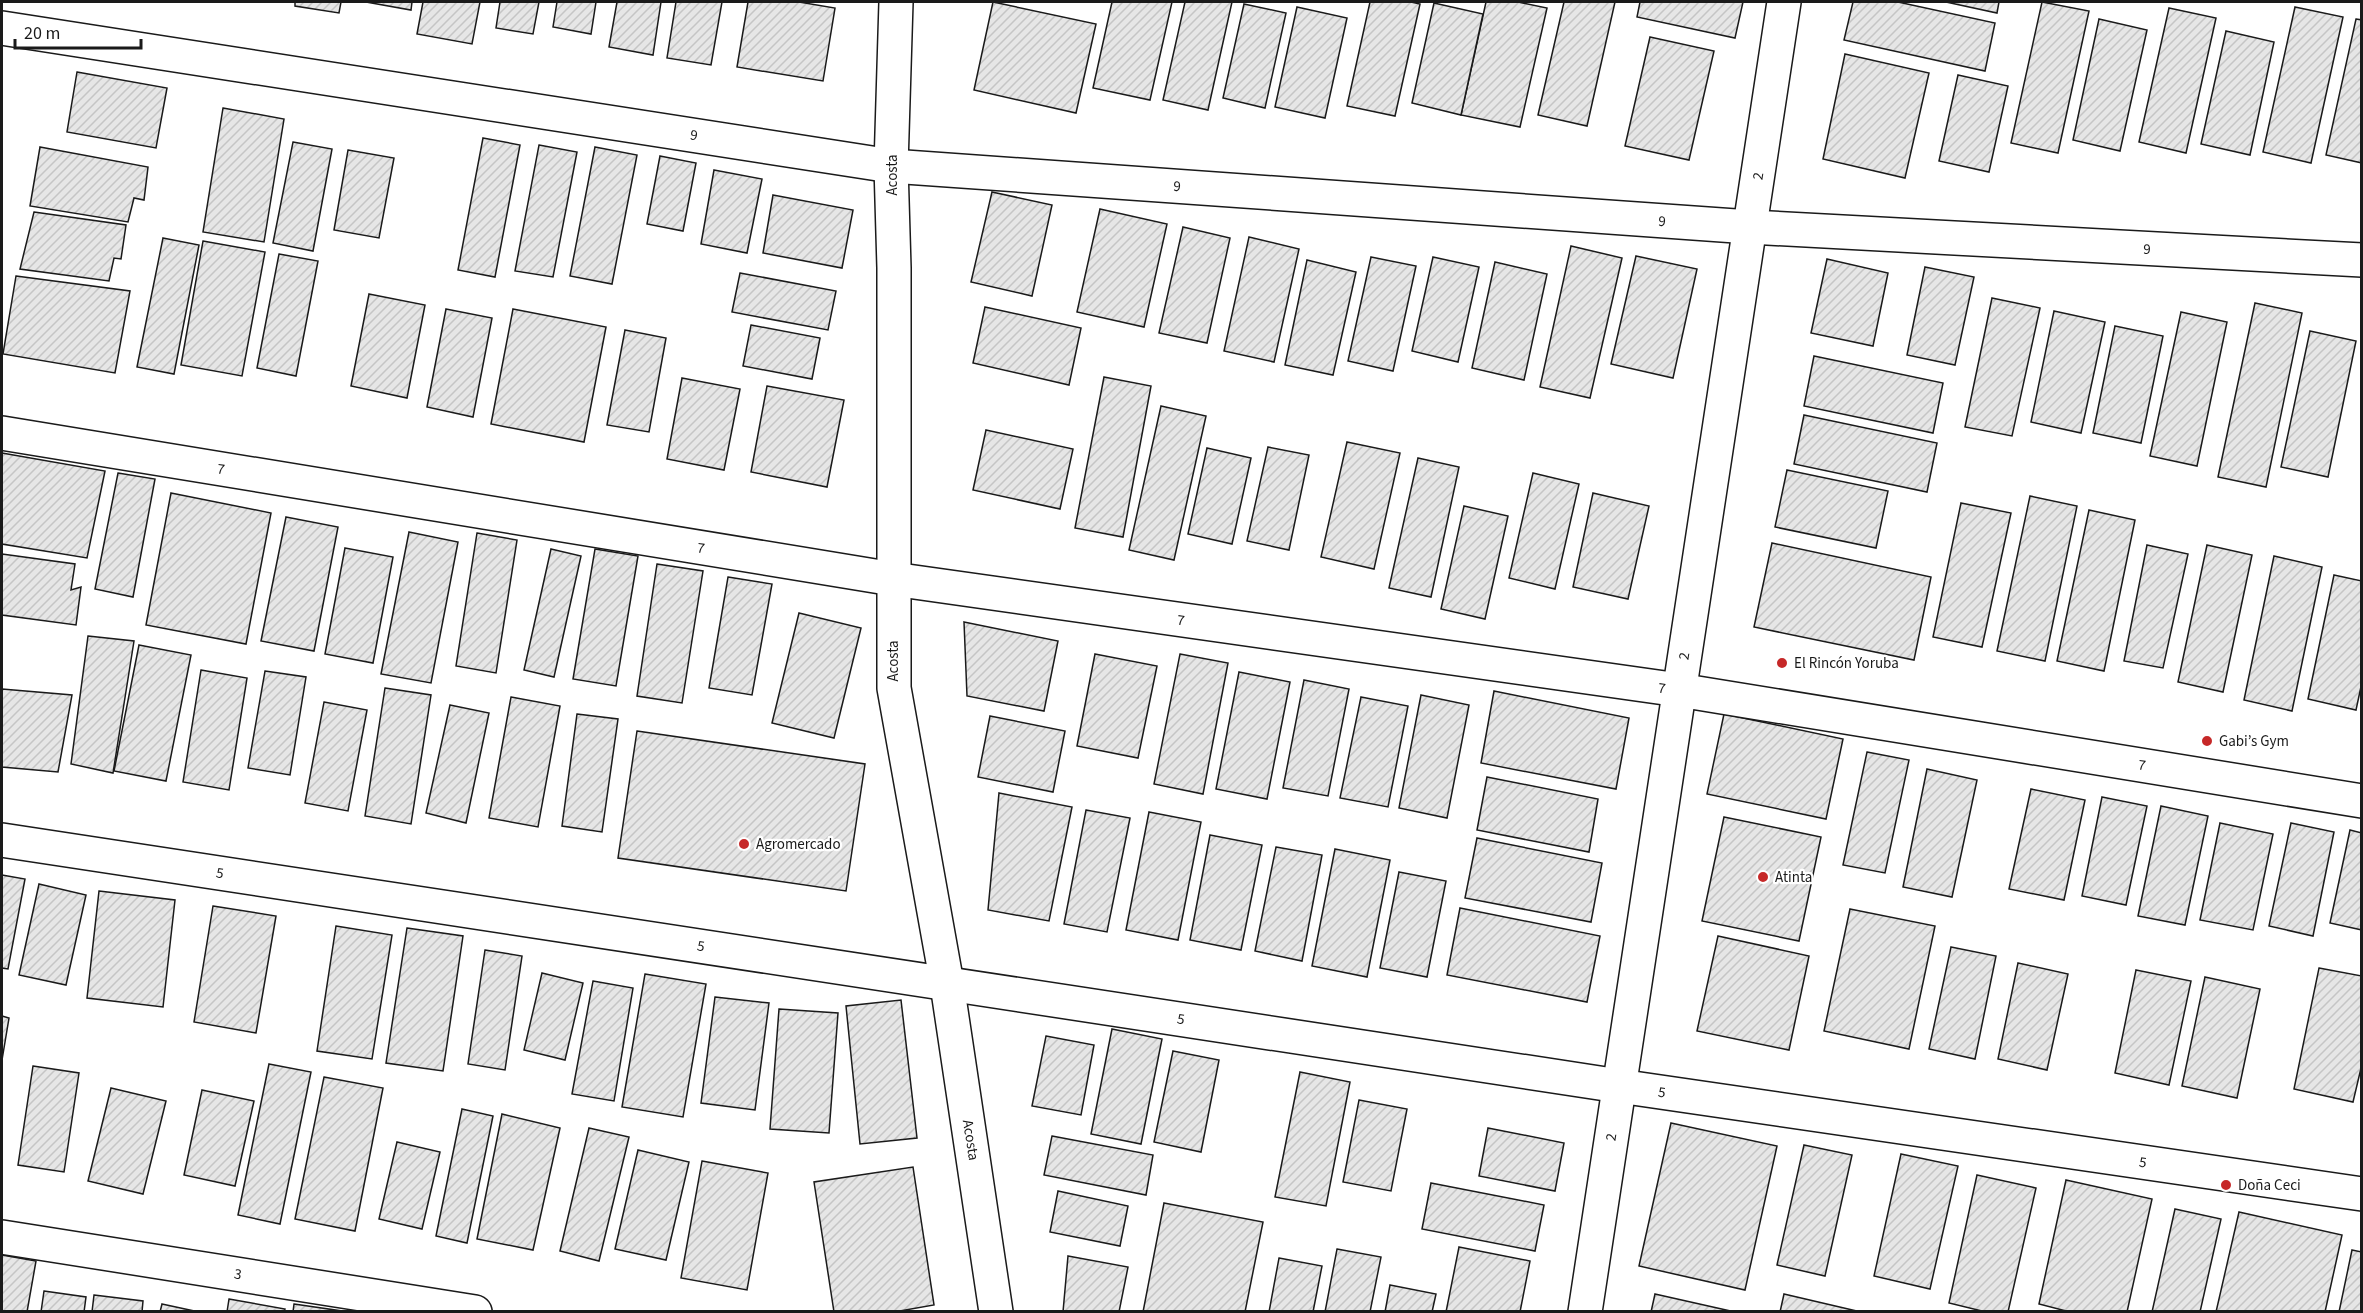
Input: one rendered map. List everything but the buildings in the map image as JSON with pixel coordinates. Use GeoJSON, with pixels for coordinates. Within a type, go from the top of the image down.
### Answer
{"type":"FeatureCollection","features":[{"type":"Feature","properties":{"kind":"street","name":"Acosta"},"geometry":{"type":"LineString","coordinates":[[896,2],[891,166],[894,268],[894,688],[947,984],[996,1311]]}},
{"type":"Feature","properties":{"kind":"street","name":"2"},"geometry":{"type":"LineString","coordinates":[[1585,1311],[1784,2]]}},
{"type":"Feature","properties":{"kind":"street","name":"9"},"geometry":{"type":"LineString","coordinates":[[2,28],[891,166],[1750,227],[2361,260]]}},
{"type":"Feature","properties":{"kind":"street","name":"7"},"geometry":{"type":"LineString","coordinates":[[2,434],[893,579],[1679,690],[2361,801]]}},
{"type":"Feature","properties":{"kind":"street","name":"5"},"geometry":{"type":"LineString","coordinates":[[2,840],[1619,1086],[2361,1194]]}},
{"type":"Feature","properties":{"kind":"street","name":"3"},"geometry":{"type":"LineString","coordinates":[[2,1237],[475,1311]]}},
{"type":"Feature","properties":{"kind":"place","name":"El Rincón Yoruba"},"geometry":{"type":"Point","coordinates":[1782,663]}},
{"type":"Feature","properties":{"kind":"place","name":"Gabi’s Gym"},"geometry":{"type":"Point","coordinates":[2207,741]}},
{"type":"Feature","properties":{"kind":"place","name":"Agromercado"},"geometry":{"type":"Point","coordinates":[744,844]}},
{"type":"Feature","properties":{"kind":"place","name":"Atinta"},"geometry":{"type":"Point","coordinates":[1763,877]}},
{"type":"Feature","properties":{"kind":"place","name":"Doña Ceci"},"geometry":{"type":"Point","coordinates":[2226,1185]}}]}
